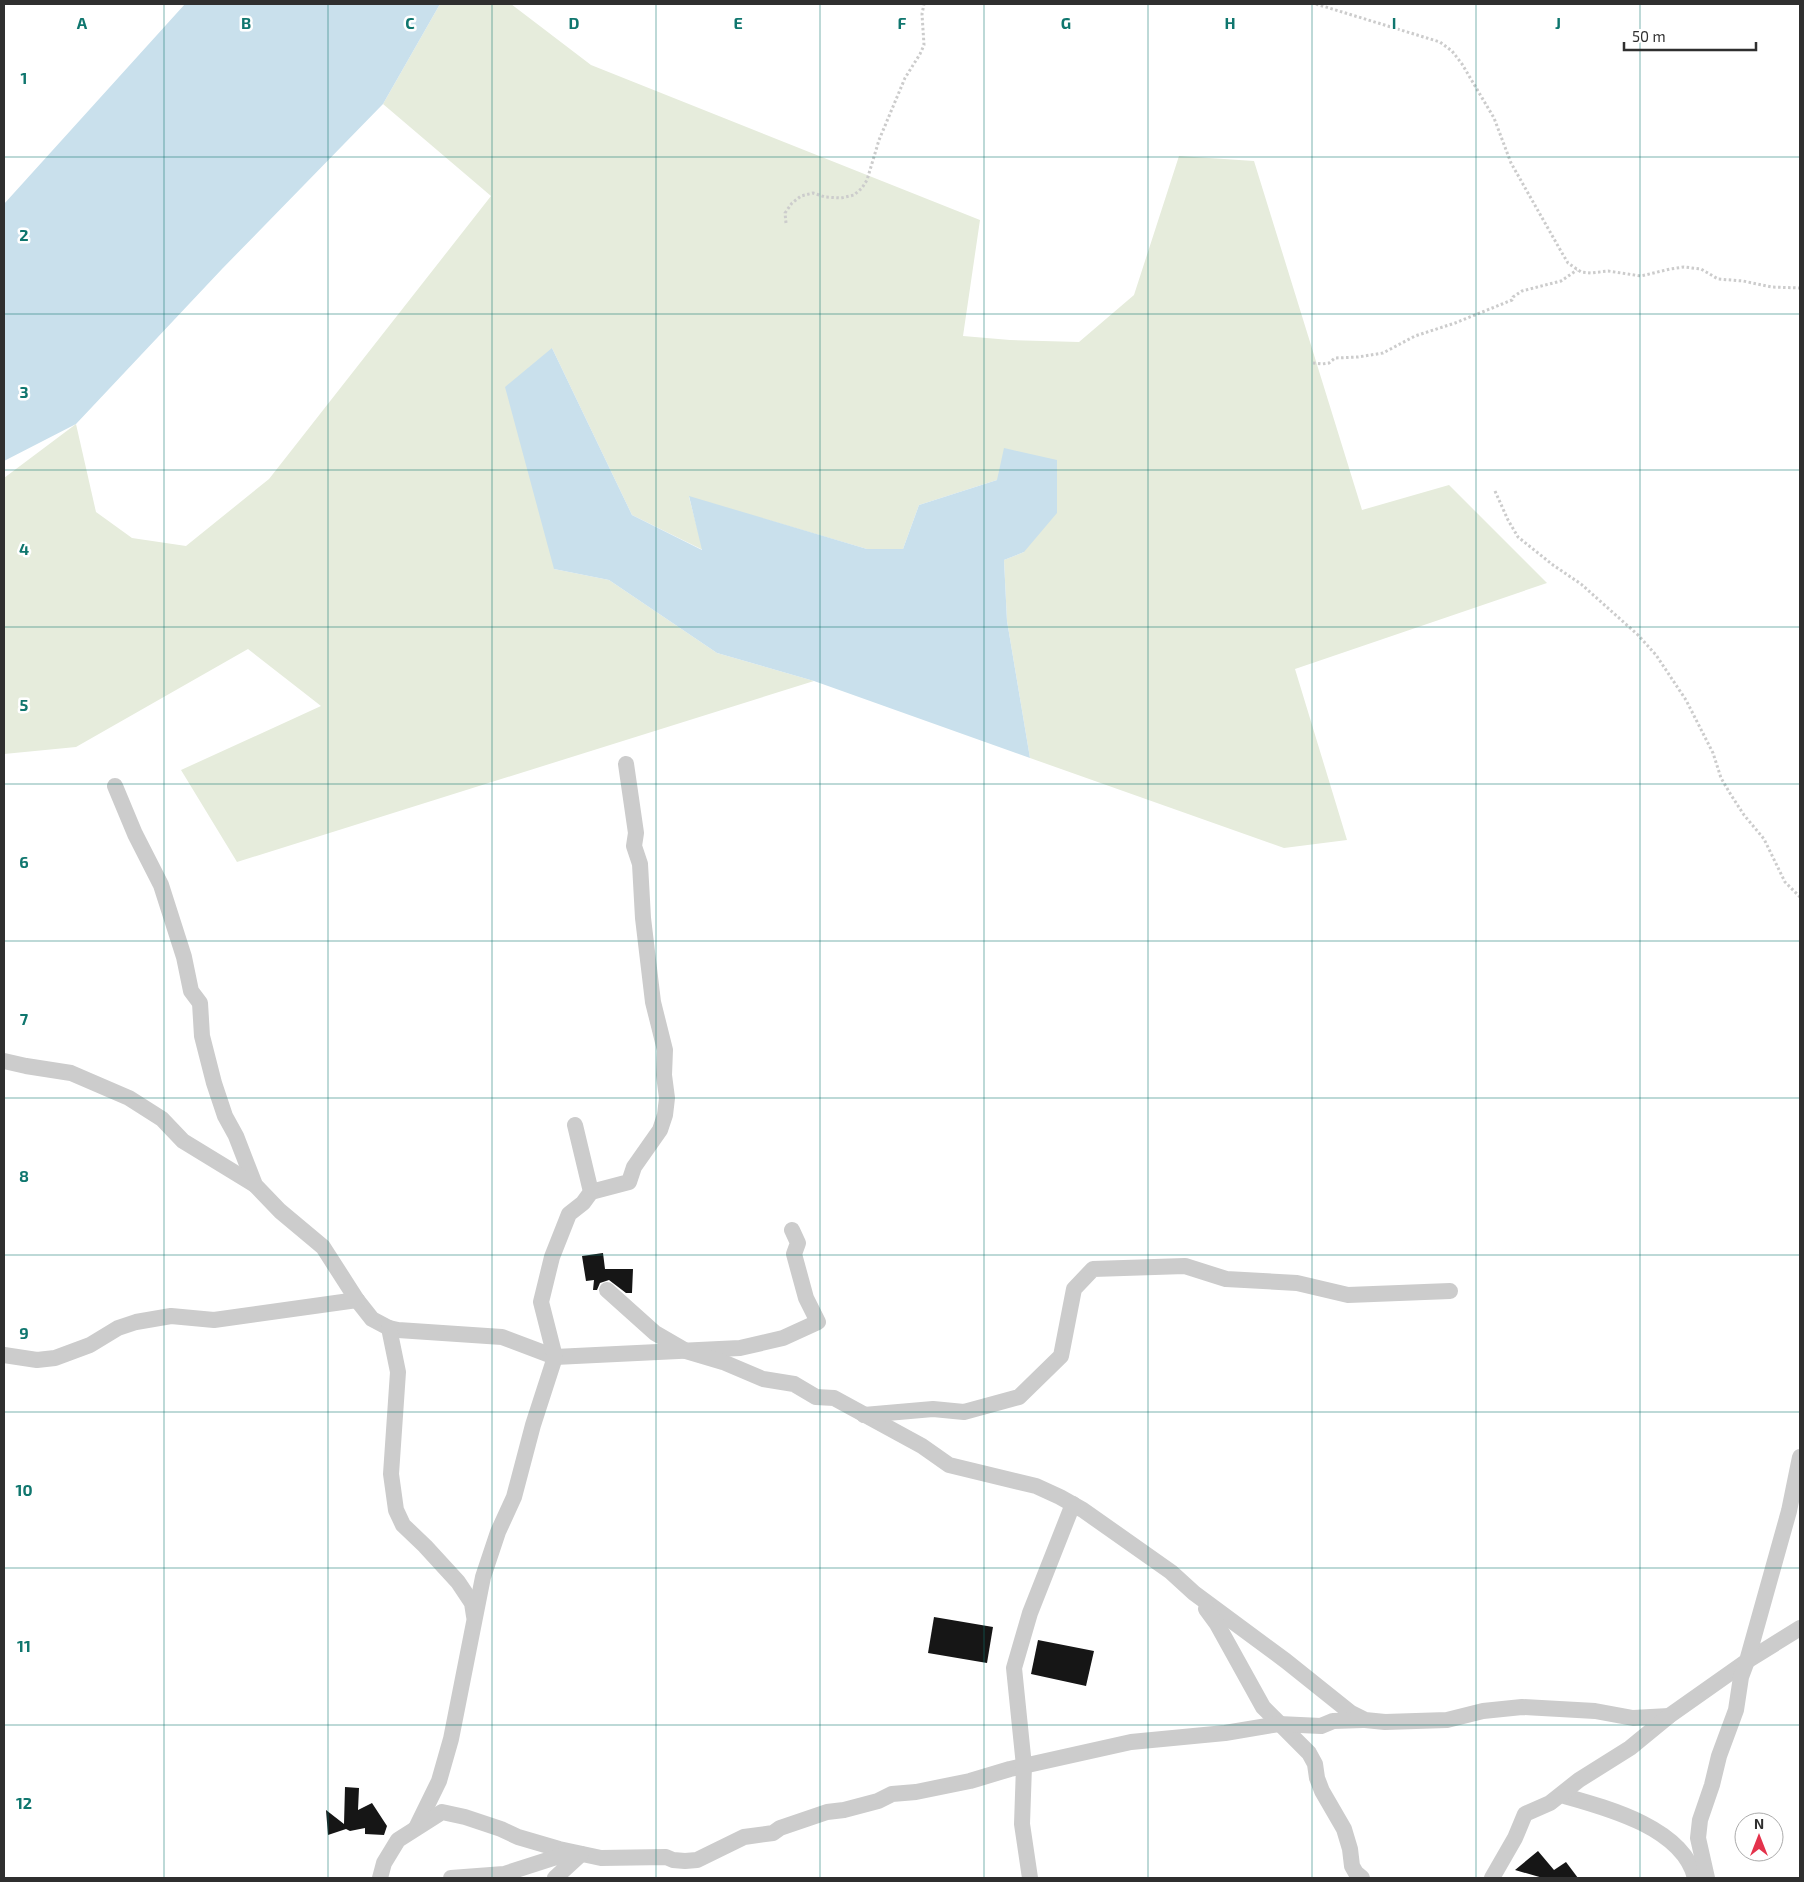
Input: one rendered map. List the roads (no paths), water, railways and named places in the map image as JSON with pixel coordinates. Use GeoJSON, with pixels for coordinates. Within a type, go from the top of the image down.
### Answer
{"type":"FeatureCollection","features":[{"type":"Feature","properties":{"kind":"street"},"geometry":{"type":"LineString","coordinates":[[416,1828],[439,1782],[452,1739],[483,1577],[498,1532],[514,1497],[533,1424],[556,1357],[541,1302],[552,1256],[569,1214],[583,1203],[591,1192],[628,1182],[634,1167],[660,1130],[665,1115],[667,1098],[664,1075],[665,1050],[653,1002],[643,918],[640,864],[634,846],[636,833],[626,764]]}},
{"type":"Feature","properties":{"kind":"street"},"geometry":{"type":"LineString","coordinates":[[116,786],[135,834],[161,885],[184,957],[191,990],[200,1003],[202,1036],[214,1083],[225,1116],[236,1136],[254,1185]]}},
{"type":"Feature","properties":{"kind":"street"},"geometry":{"type":"LineString","coordinates":[[4,1061],[71,1073],[129,1098],[162,1118],[183,1141],[254,1185],[280,1211],[323,1246],[357,1300],[372,1319],[389,1328],[502,1337],[556,1357],[740,1348],[783,1338],[818,1322],[806,1298],[794,1254],[798,1243],[792,1230]]}},
{"type":"Feature","properties":{"kind":"street"},"geometry":{"type":"LineString","coordinates":[[575,1125],[591,1192]]}},
{"type":"Feature","properties":{"kind":"street"},"geometry":{"type":"LineString","coordinates":[[864,1414],[933,1409],[964,1412],[1019,1397],[1061,1356],[1074,1290],[1093,1270],[1185,1266],[1226,1279],[1297,1283],[1348,1295],[1450,1291]]}},
{"type":"Feature","properties":{"kind":"street"},"geometry":{"type":"LineString","coordinates":[[607,1290],[655,1333],[686,1351],[724,1362],[763,1379],[794,1384],[816,1398],[834,1398],[922,1446],[949,1465],[1036,1486],[1073,1504],[1171,1572],[1194,1593],[1286,1660],[1351,1714],[1365,1720]]}},
{"type":"Feature","properties":{"kind":"street"},"geometry":{"type":"LineString","coordinates":[[4,1355],[36,1360],[55,1358],[90,1345],[118,1328],[136,1322],[171,1316],[214,1320],[357,1300]]}},
{"type":"Feature","properties":{"kind":"street"},"geometry":{"type":"LineString","coordinates":[[389,1328],[398,1372],[391,1474],[396,1510],[403,1525],[426,1546],[458,1582],[472,1603],[474,1625]]}},
{"type":"Feature","properties":{"kind":"street"},"geometry":{"type":"LineString","coordinates":[[1699,1877],[1698,1838],[1700,1820],[1712,1785],[1719,1756],[1736,1710],[1741,1677],[1789,1511],[1800,1457]]}},
{"type":"Feature","properties":{"kind":"street"},"geometry":{"type":"LineString","coordinates":[[1030,1878],[1022,1824],[1024,1766],[1014,1668],[1030,1612],[1073,1504]]}},
{"type":"Feature","properties":{"kind":"street"},"geometry":{"type":"LineString","coordinates":[[1194,1593],[1217,1624],[1263,1707],[1309,1754],[1320,1784],[1344,1828],[1350,1849],[1352,1866],[1362,1878]]}},
{"type":"Feature","properties":{"kind":"street"},"geometry":{"type":"LineString","coordinates":[[1492,1878],[1515,1838],[1525,1814],[1550,1803],[1579,1780],[1630,1748],[1669,1716],[1747,1661],[1800,1628]]}},
{"type":"Feature","properties":{"kind":"street"},"geometry":{"type":"LineString","coordinates":[[380,1878],[384,1863],[398,1840],[442,1812],[500,1828],[518,1837],[601,1858],[666,1857],[686,1862],[697,1860],[744,1837],[773,1833],[780,1828],[827,1812],[844,1810],[878,1801],[892,1794],[916,1792],[970,1782],[1024,1766],[1131,1742],[1224,1733],[1279,1724],[1321,1726],[1333,1720],[1385,1722],[1447,1720],[1483,1711],[1522,1707],[1595,1710],[1633,1718],[1669,1716]]}},
{"type":"Feature","properties":{"kind":"street"},"geometry":{"type":"LineString","coordinates":[[1561,1795],[1624,1814],[1663,1836],[1680,1849],[1699,1877]]}},
{"type":"Feature","properties":{"kind":"street"},"geometry":{"type":"LineString","coordinates":[[451,1878],[504,1874],[566,1854],[582,1854]]}},
{"type":"Feature","properties":{"kind":"street"},"geometry":{"type":"LineString","coordinates":[[555,1878],[582,1854]]}},
{"type":"Feature","properties":{"kind":"water"},"geometry":{"type":"Polygon","coordinates":[[[185,4],[440,4],[383,104],[222,269],[76,424],[4,461],[4,204],[185,4]]]}},
{"type":"Feature","properties":{"kind":"water"},"geometry":{"type":"Polygon","coordinates":[[[552,348],[632,515],[702,550],[689,496],[867,549],[903,549],[919,505],[997,480],[1004,448],[1057,460],[1057,513],[1024,552],[1004,560],[1007,621],[1030,758],[814,681],[717,653],[609,580],[554,569],[505,387],[552,348]]]}}]}
